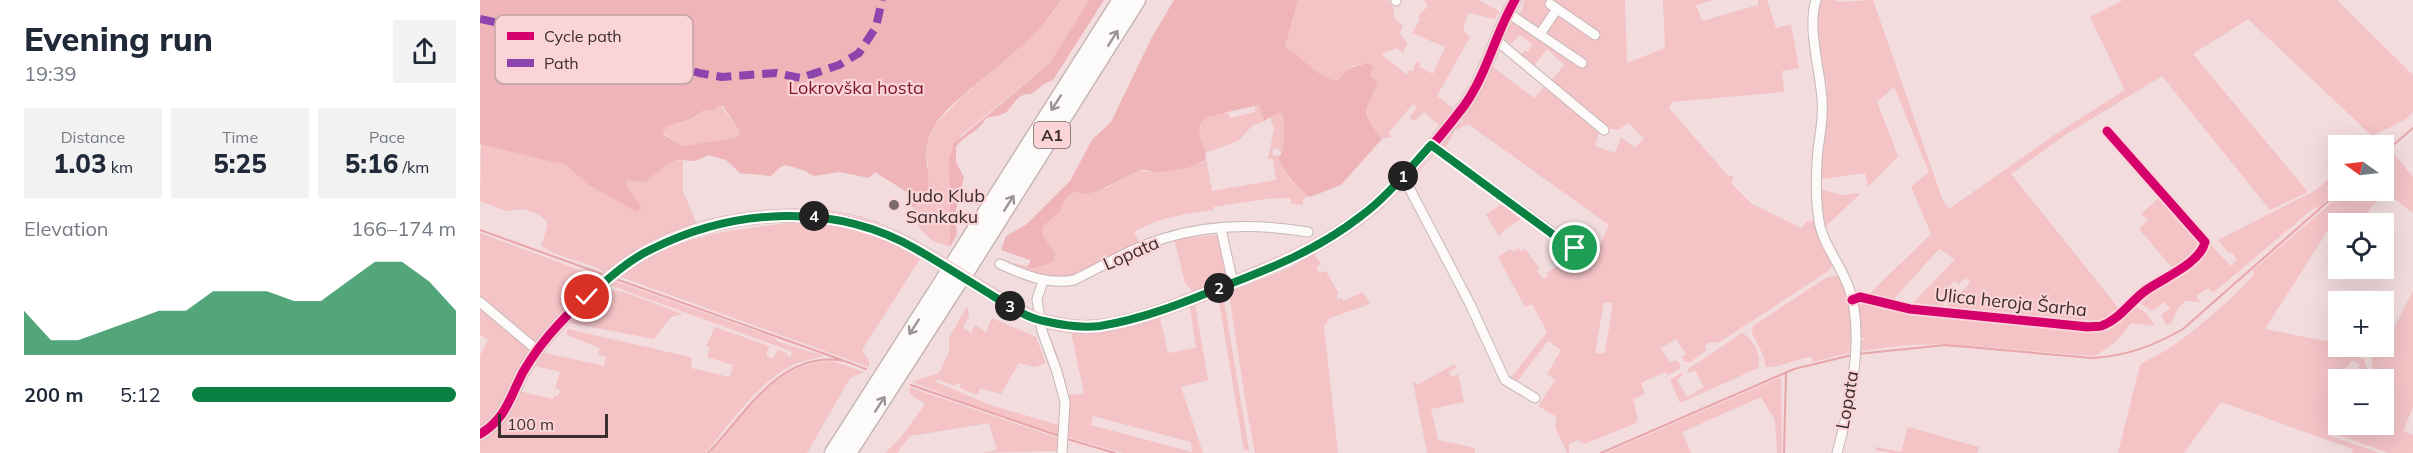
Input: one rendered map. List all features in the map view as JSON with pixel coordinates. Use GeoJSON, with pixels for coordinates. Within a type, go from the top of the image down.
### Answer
{"type":"FeatureCollection","features":[{"type":"Feature","properties":{"kind":"highway","name":"A1"},"geometry":{"type":"LineString","coordinates":[[848,453],[1121,0]]}},
{"type":"Feature","properties":{"kind":"highway","name":"A1"},"geometry":{"type":"LineString","coordinates":[[833,453],[956,273],[1137,0]]}},
{"type":"Feature","properties":{"kind":"street"},"geometry":{"type":"LineString","coordinates":[[480,434],[500,419],[537,350],[559,324],[587,297],[614,274],[650,250],[684,235],[726,223],[775,217],[833,218],[879,231],[914,248],[1012,307],[1042,321],[1072,326],[1098,326],[1147,315],[1233,283],[1312,249],[1364,214],[1403,176],[1473,93],[1515,0]]}},
{"type":"Feature","properties":{"kind":"street"},"geometry":{"type":"LineString","coordinates":[[1816,0],[1814,34],[1821,72],[1823,112],[1817,161],[1819,222],[1852,300]]}},
{"type":"Feature","properties":{"kind":"street"},"geometry":{"type":"LineString","coordinates":[[1540,34],[1553,7],[1595,34]]}},
{"type":"Feature","properties":{"kind":"street"},"geometry":{"type":"LineString","coordinates":[[1509,13],[1582,63]]}},
{"type":"Feature","properties":{"kind":"street"},"geometry":{"type":"LineString","coordinates":[[1496,40],[1604,130]]}},
{"type":"Feature","properties":{"kind":"street","name":"Ulica heroja Šarha"},"geometry":{"type":"LineString","coordinates":[[1852,300],[1860,297],[1910,309],[2088,327],[2100,326],[2115,318],[2144,292],[2174,274],[2193,259],[2201,251],[2205,242],[2107,131]]}},
{"type":"Feature","properties":{"kind":"street"},"geometry":{"type":"LineString","coordinates":[[1431,145],[1582,254]]}},
{"type":"Feature","properties":{"kind":"street"},"geometry":{"type":"LineString","coordinates":[[1403,176],[1470,304],[1505,380],[1535,398]]}},
{"type":"Feature","properties":{"kind":"street","name":"Lopata"},"geometry":{"type":"LineString","coordinates":[[1000,264],[1043,281],[1063,282],[1074,280],[1161,239],[1247,225],[1308,232]]}},
{"type":"Feature","properties":{"kind":"street"},"geometry":{"type":"LineString","coordinates":[[1221,229],[1233,283]]}},
{"type":"Feature","properties":{"kind":"street"},"geometry":{"type":"LineString","coordinates":[[1043,281],[1037,299],[1042,331],[1058,372],[1065,402],[1062,450]]}},
{"type":"Feature","properties":{"kind":"street","name":"Lopata"},"geometry":{"type":"LineString","coordinates":[[1837,453],[1854,365],[1857,325],[1852,300]]}},
{"type":"Feature","properties":{"kind":"street"},"geometry":{"type":"LineString","coordinates":[[480,302],[537,350]]}},
{"type":"Feature","properties":{"kind":"shaded area"},"geometry":{"type":"Polygon","coordinates":[[[1061,0],[1089,0],[1050,63],[961,135],[949,160],[950,247],[933,241],[918,227],[921,218],[913,207],[919,205],[928,165],[927,143],[936,124],[961,98],[1018,49],[1054,12],[1061,0]]]}},
{"type":"Feature","properties":{"kind":"shaded area"},"geometry":{"type":"Polygon","coordinates":[[[1298,0],[1388,0],[1394,9],[1394,18],[1403,26],[1400,33],[1407,44],[1403,53],[1397,48],[1381,54],[1407,75],[1409,70],[1413,71],[1416,61],[1420,63],[1419,67],[1433,74],[1445,47],[1412,33],[1420,19],[1418,16],[1428,6],[1424,0],[1478,0],[1499,11],[1495,19],[1468,13],[1463,31],[1470,37],[1437,96],[1454,109],[1440,126],[1424,112],[1414,121],[1409,117],[1417,108],[1413,104],[1388,133],[1392,137],[1382,139],[1371,123],[1367,112],[1369,101],[1377,84],[1370,76],[1373,66],[1367,63],[1352,66],[1338,82],[1323,77],[1285,47],[1298,0]]]}},
{"type":"Feature","properties":{"kind":"shaded area"},"geometry":{"type":"Polygon","coordinates":[[[1524,0],[1625,0],[1627,63],[1665,48],[1663,0],[1714,0],[1696,5],[1702,21],[1758,5],[1758,0],[1767,0],[1776,28],[1791,24],[1799,68],[1782,71],[1784,92],[1672,102],[1669,108],[1729,177],[1734,175],[1731,183],[1752,204],[1801,228],[1807,221],[1816,221],[1832,262],[1831,268],[1824,274],[1718,343],[1709,342],[1705,346],[1707,350],[1690,362],[1685,362],[1681,357],[1686,354],[1676,339],[1661,348],[1670,363],[1676,360],[1680,364],[1680,369],[1668,375],[1665,372],[1641,383],[1645,394],[1633,399],[1638,419],[1636,423],[1584,444],[1578,440],[1569,444],[1569,453],[1555,427],[1557,417],[1538,406],[1555,380],[1547,374],[1561,350],[1548,341],[1515,384],[1509,380],[1547,332],[1532,304],[1525,307],[1498,257],[1510,249],[1514,252],[1518,248],[1521,251],[1525,249],[1540,269],[1537,271],[1543,279],[1547,277],[1548,272],[1560,265],[1572,249],[1576,253],[1566,267],[1575,274],[1582,247],[1596,253],[1609,225],[1468,124],[1455,130],[1446,147],[1463,163],[1532,212],[1433,145],[1456,120],[1461,123],[1464,120],[1459,116],[1490,65],[1534,98],[1547,84],[1600,129],[1595,146],[1615,153],[1621,137],[1635,148],[1644,138],[1628,123],[1618,130],[1605,128],[1550,82],[1564,65],[1547,49],[1533,67],[1521,56],[1525,50],[1528,52],[1532,44],[1520,35],[1511,44],[1501,37],[1521,12],[1524,0]],[[1604,302],[1595,353],[1605,353],[1613,303],[1604,302]]]}},
{"type":"Feature","properties":{"kind":"shaded area"},"geometry":{"type":"Polygon","coordinates":[[[1819,0],[1837,2],[1873,0],[1943,201],[1949,209],[2059,132],[2125,90],[2090,17],[2123,0],[2337,0],[2413,75],[2413,112],[2406,119],[2371,135],[2248,19],[2193,54],[2308,192],[2270,210],[2162,76],[2065,135],[2011,174],[2121,311],[2097,325],[1910,306],[1955,259],[1939,249],[1891,302],[1867,296],[1931,234],[1911,187],[1929,172],[1894,87],[1877,102],[1898,156],[1868,187],[1865,173],[1824,179],[1821,175],[1827,87],[1816,28],[1819,0]],[[1965,278],[1959,284],[1954,281],[1938,299],[1945,307],[1971,282],[1965,278]]]}},
{"type":"Feature","properties":{"kind":"shaded area"},"geometry":{"type":"Polygon","coordinates":[[[1259,105],[1264,121],[1252,126],[1238,141],[1205,153],[1198,133],[1204,119],[1217,113],[1228,113],[1230,118],[1255,112],[1255,106],[1259,105]]]}},
{"type":"Feature","properties":{"kind":"shaded area"},"geometry":{"type":"Polygon","coordinates":[[[721,106],[740,132],[738,137],[683,146],[663,133],[664,128],[689,121],[702,111],[713,110],[721,106]]]}},
{"type":"Feature","properties":{"kind":"shaded area"},"geometry":{"type":"Polygon","coordinates":[[[1282,113],[1284,121],[1283,144],[1281,153],[1278,148],[1273,149],[1273,155],[1278,156],[1286,174],[1294,184],[1310,195],[1303,199],[1302,205],[1292,204],[1290,198],[1265,199],[1213,207],[1214,210],[1163,220],[1134,232],[1140,244],[1073,276],[1051,278],[1011,267],[1014,263],[1035,268],[1055,253],[1043,236],[1042,227],[1060,212],[1064,201],[1074,191],[1085,194],[1099,188],[1107,188],[1138,171],[1155,172],[1202,163],[1206,158],[1212,191],[1276,180],[1273,159],[1268,159],[1274,128],[1270,117],[1282,113]]]}},
{"type":"Feature","properties":{"kind":"shaded area"},"geometry":{"type":"Polygon","coordinates":[[[481,143],[566,165],[637,212],[625,184],[628,179],[646,182],[668,163],[683,160],[683,191],[697,225],[648,244],[607,274],[600,269],[541,246],[547,221],[538,214],[524,209],[506,211],[480,201],[481,143]]]}},
{"type":"Feature","properties":{"kind":"shaded area"},"geometry":{"type":"Polygon","coordinates":[[[2394,154],[2413,177],[2413,213],[2394,199],[2394,154]]]}},
{"type":"Feature","properties":{"kind":"shaded area"},"geometry":{"type":"Polygon","coordinates":[[[2328,180],[2328,199],[2318,208],[2315,207],[2213,293],[2208,288],[2196,296],[2201,302],[2185,301],[2178,308],[2171,324],[2166,325],[2161,315],[2170,309],[2165,302],[2151,311],[2139,302],[2143,294],[2210,244],[2231,266],[2237,259],[2231,252],[2228,253],[2218,240],[2316,190],[2328,180]]]}},
{"type":"Feature","properties":{"kind":"shaded area"},"geometry":{"type":"Polygon","coordinates":[[[1823,190],[1842,195],[1861,193],[1824,228],[1820,192],[1823,190]]]}},
{"type":"Feature","properties":{"kind":"shaded area"},"geometry":{"type":"Polygon","coordinates":[[[2163,194],[2198,236],[2202,247],[2175,271],[2139,229],[2148,220],[2141,214],[2163,194]]]}},
{"type":"Feature","properties":{"kind":"shaded area"},"geometry":{"type":"Polygon","coordinates":[[[1505,201],[1526,216],[1504,230],[1499,236],[1486,215],[1505,201]]]}},
{"type":"Feature","properties":{"kind":"shaded area"},"geometry":{"type":"Polygon","coordinates":[[[2333,201],[2378,201],[2368,213],[2328,213],[2328,230],[2265,329],[2328,341],[2328,357],[2360,357],[2364,360],[2367,369],[2358,369],[2360,365],[2352,360],[2346,369],[2328,369],[2328,435],[2380,453],[2352,453],[2353,449],[2221,402],[2184,453],[2118,453],[2140,365],[2168,349],[2213,314],[2254,275],[2253,270],[2333,201]]]}},
{"type":"Feature","properties":{"kind":"shaded area"},"geometry":{"type":"Polygon","coordinates":[[[792,222],[844,226],[859,230],[889,242],[920,259],[862,350],[869,361],[869,367],[618,276],[669,246],[717,233],[792,222]]]}},
{"type":"Feature","properties":{"kind":"shaded area"},"geometry":{"type":"Polygon","coordinates":[[[480,233],[585,272],[585,276],[600,280],[538,341],[532,341],[480,300],[480,233]]]}},
{"type":"Feature","properties":{"kind":"shaded area"},"geometry":{"type":"Polygon","coordinates":[[[1215,235],[1218,237],[1226,277],[1223,282],[1192,294],[1185,283],[1174,239],[1215,235]]]}},
{"type":"Feature","properties":{"kind":"shaded area"},"geometry":{"type":"Polygon","coordinates":[[[1314,254],[1321,264],[1316,267],[1319,273],[1326,271],[1339,294],[1336,296],[1338,299],[1342,298],[1343,301],[1363,292],[1370,304],[1330,318],[1324,326],[1338,453],[1255,453],[1229,294],[1231,291],[1287,269],[1314,254]]]}},
{"type":"Feature","properties":{"kind":"shaded area"},"geometry":{"type":"Polygon","coordinates":[[[1839,277],[1848,294],[1851,313],[1849,353],[1813,362],[1811,357],[1766,367],[1752,333],[1753,326],[1826,278],[1839,277]]]}},
{"type":"Feature","properties":{"kind":"shaded area"},"geometry":{"type":"Polygon","coordinates":[[[612,280],[775,338],[776,341],[824,356],[800,362],[780,372],[745,404],[706,453],[480,453],[480,439],[518,391],[553,399],[558,396],[560,390],[555,388],[560,372],[532,365],[540,352],[604,366],[606,357],[598,354],[600,348],[566,335],[568,329],[690,357],[692,359],[691,368],[725,376],[730,376],[733,365],[707,357],[710,348],[706,346],[715,327],[769,346],[766,356],[773,359],[778,350],[786,353],[790,358],[792,352],[788,350],[607,284],[612,280]]]}},
{"type":"Feature","properties":{"kind":"shaded area"},"geometry":{"type":"Polygon","coordinates":[[[602,288],[627,293],[682,314],[671,317],[654,339],[570,323],[567,325],[566,323],[602,288]]]}},
{"type":"Feature","properties":{"kind":"shaded area"},"geometry":{"type":"Polygon","coordinates":[[[2413,291],[2413,407],[2403,431],[2413,435],[2413,453],[2389,453],[2338,435],[2394,435],[2394,369],[2372,369],[2372,359],[2373,357],[2394,357],[2394,328],[2413,291]]]}},
{"type":"Feature","properties":{"kind":"shaded area"},"geometry":{"type":"Polygon","coordinates":[[[1218,295],[1223,295],[1249,450],[1244,451],[1218,295]]]}},
{"type":"Feature","properties":{"kind":"shaded area"},"geometry":{"type":"Polygon","coordinates":[[[1858,300],[2089,328],[2129,307],[2134,307],[2145,312],[2155,326],[2131,323],[2117,341],[2095,356],[1945,344],[1907,345],[1860,351],[1860,341],[1865,339],[1859,336],[1858,300]]]}},
{"type":"Feature","properties":{"kind":"shaded area"},"geometry":{"type":"Polygon","coordinates":[[[480,305],[532,348],[497,413],[480,428],[480,355],[488,340],[480,335],[480,305]]]}},
{"type":"Feature","properties":{"kind":"shaded area"},"geometry":{"type":"Polygon","coordinates":[[[1195,305],[1208,380],[1181,387],[1203,453],[1123,453],[1067,437],[1049,341],[1052,340],[1068,395],[1084,394],[1071,332],[1112,331],[1160,318],[1168,353],[1196,348],[1190,307],[1195,305]],[[1093,416],[1091,425],[1192,452],[1191,442],[1093,416]]]}},
{"type":"Feature","properties":{"kind":"shaded area"},"geometry":{"type":"Polygon","coordinates":[[[967,306],[969,317],[963,328],[971,333],[975,325],[986,332],[992,318],[1036,337],[1046,363],[1035,367],[1019,363],[1001,394],[980,388],[977,395],[960,388],[961,385],[957,383],[955,386],[937,379],[936,382],[990,405],[1062,426],[1060,435],[912,382],[939,373],[949,352],[949,338],[967,306]]]}},
{"type":"Feature","properties":{"kind":"shaded area"},"geometry":{"type":"Polygon","coordinates":[[[1742,333],[1756,348],[1759,359],[1758,368],[1680,403],[1670,380],[1681,373],[1683,375],[1677,380],[1687,397],[1704,387],[1695,370],[1688,373],[1688,369],[1742,333]]]}},
{"type":"Feature","properties":{"kind":"shaded area"},"geometry":{"type":"Polygon","coordinates":[[[832,361],[864,372],[850,378],[807,453],[710,453],[749,407],[777,380],[811,364],[832,361]]]}},
{"type":"Feature","properties":{"kind":"shaded area"},"geometry":{"type":"Polygon","coordinates":[[[1455,364],[1456,368],[1449,372],[1452,377],[1458,374],[1464,402],[1431,409],[1438,440],[1475,448],[1475,453],[1427,453],[1413,382],[1417,385],[1455,364]]]}},
{"type":"Feature","properties":{"kind":"shaded area"},"geometry":{"type":"Polygon","coordinates":[[[1781,377],[1782,453],[1777,453],[1775,420],[1761,397],[1682,432],[1691,453],[1606,453],[1781,377]]]}},
{"type":"Feature","properties":{"kind":"shaded area"},"geometry":{"type":"Polygon","coordinates":[[[909,387],[1060,439],[1058,451],[981,453],[997,450],[989,423],[910,436],[897,453],[885,453],[901,437],[925,404],[910,394],[909,387]]]}},
{"type":"Feature","properties":{"kind":"shaded area"},"geometry":{"type":"Polygon","coordinates":[[[1908,427],[1979,447],[1977,453],[1891,453],[1875,450],[1876,447],[1901,452],[1908,427]]]}},
{"type":"Feature","properties":{"kind":"green space","name":"Lokrovška hosta"},"geometry":{"type":"Polygon","coordinates":[[[480,0],[1061,0],[1032,36],[958,99],[939,119],[930,134],[926,148],[928,190],[921,203],[913,207],[909,205],[910,194],[875,172],[869,178],[840,172],[814,176],[786,165],[771,176],[740,173],[726,160],[708,155],[696,161],[680,160],[668,163],[646,182],[628,180],[625,184],[642,208],[637,212],[589,185],[566,165],[480,144],[480,0]],[[723,106],[702,111],[692,119],[671,125],[663,130],[664,135],[683,146],[738,137],[740,132],[723,106]]]}},
{"type":"Feature","properties":{"kind":"green space"},"geometry":{"type":"Polygon","coordinates":[[[1089,0],[1104,0],[1053,80],[1031,94],[1019,97],[1005,113],[986,118],[980,127],[956,147],[956,162],[964,177],[955,214],[957,234],[950,247],[949,160],[954,143],[1050,63],[1089,0]]]}},
{"type":"Feature","properties":{"kind":"green space"},"geometry":{"type":"Polygon","coordinates":[[[1174,0],[1298,0],[1285,47],[1323,76],[1338,81],[1347,70],[1353,67],[1367,63],[1373,66],[1370,76],[1377,81],[1377,84],[1366,112],[1382,139],[1341,185],[1310,197],[1287,174],[1278,156],[1281,155],[1284,140],[1282,113],[1264,121],[1259,105],[1210,116],[1204,120],[1199,130],[1206,158],[1202,162],[1176,170],[1157,172],[1140,170],[1088,194],[1074,191],[1064,201],[1060,212],[1042,227],[1043,236],[1055,253],[1053,262],[1035,268],[1026,267],[1030,260],[1001,250],[1006,236],[1027,224],[1070,181],[1092,140],[1111,122],[1152,37],[1174,0]]]}},
{"type":"Feature","properties":{"kind":"waterway"},"geometry":{"type":"LineString","coordinates":[[2394,144],[2413,128]]}},
{"type":"Feature","properties":{"kind":"waterway"},"geometry":{"type":"LineString","coordinates":[[1858,354],[1945,345],[2092,358],[2139,349],[2183,329],[2328,201]]}},
{"type":"Feature","properties":{"kind":"waterway"},"geometry":{"type":"LineString","coordinates":[[480,230],[605,275]]}},
{"type":"Feature","properties":{"kind":"waterway"},"geometry":{"type":"LineString","coordinates":[[616,279],[842,360]]}},
{"type":"Feature","properties":{"kind":"waterway"},"geometry":{"type":"LineString","coordinates":[[1601,453],[1794,369],[1852,355]]}},
{"type":"Feature","properties":{"kind":"waterway"},"geometry":{"type":"LineString","coordinates":[[708,453],[764,390],[780,376],[798,366],[817,360],[839,360],[866,369]]}},
{"type":"Feature","properties":{"kind":"waterway"},"geometry":{"type":"LineString","coordinates":[[1784,453],[1786,373]]}},
{"type":"Feature","properties":{"kind":"waterway"},"geometry":{"type":"LineString","coordinates":[[911,385],[1059,436]]}},
{"type":"Feature","properties":{"kind":"waterway"},"geometry":{"type":"LineString","coordinates":[[1067,439],[1115,453]]}},
{"type":"Feature","properties":{"kind":"marked path"},"geometry":{"type":"LineString","coordinates":[[693,71],[722,77],[776,73],[801,78],[839,65],[859,53],[876,27],[882,0]]}},
{"type":"Feature","properties":{"kind":"marked path"},"geometry":{"type":"LineString","coordinates":[[480,19],[495,22]]}},
{"type":"Feature","properties":{"kind":"cycle path"},"geometry":{"type":"LineString","coordinates":[[480,434],[496,422],[502,414],[523,372],[553,330],[601,284],[649,250],[673,238],[731,221],[762,217],[823,217],[852,222],[878,230],[935,259],[1028,315],[1072,326],[1090,327],[1114,324],[1145,316],[1257,273],[1311,248],[1345,228],[1375,205],[1402,179],[1442,134],[1472,94],[1515,0]]}},
{"type":"Feature","properties":{"kind":"cycle path"},"geometry":{"type":"LineString","coordinates":[[1852,300],[1860,297],[1910,309],[2088,327],[2101,326],[2113,320],[2145,291],[2188,264],[2202,250],[2205,242],[2107,131]]}},
{"type":"Feature","properties":{"kind":"place","name":"Judo Klub Sankaku"},"geometry":{"type":"Point","coordinates":[894,205]}},
{"type":"Feature","properties":{"kind":"route"},"geometry":{"type":"LineString","coordinates":[[587,297],[614,274],[650,250],[684,235],[726,223],[775,217],[817,216],[850,221],[879,231],[914,248],[1004,303],[1042,321],[1072,326],[1098,326],[1147,315],[1193,299],[1312,249],[1364,214],[1431,145],[1555,236],[1575,248]]}}]}
